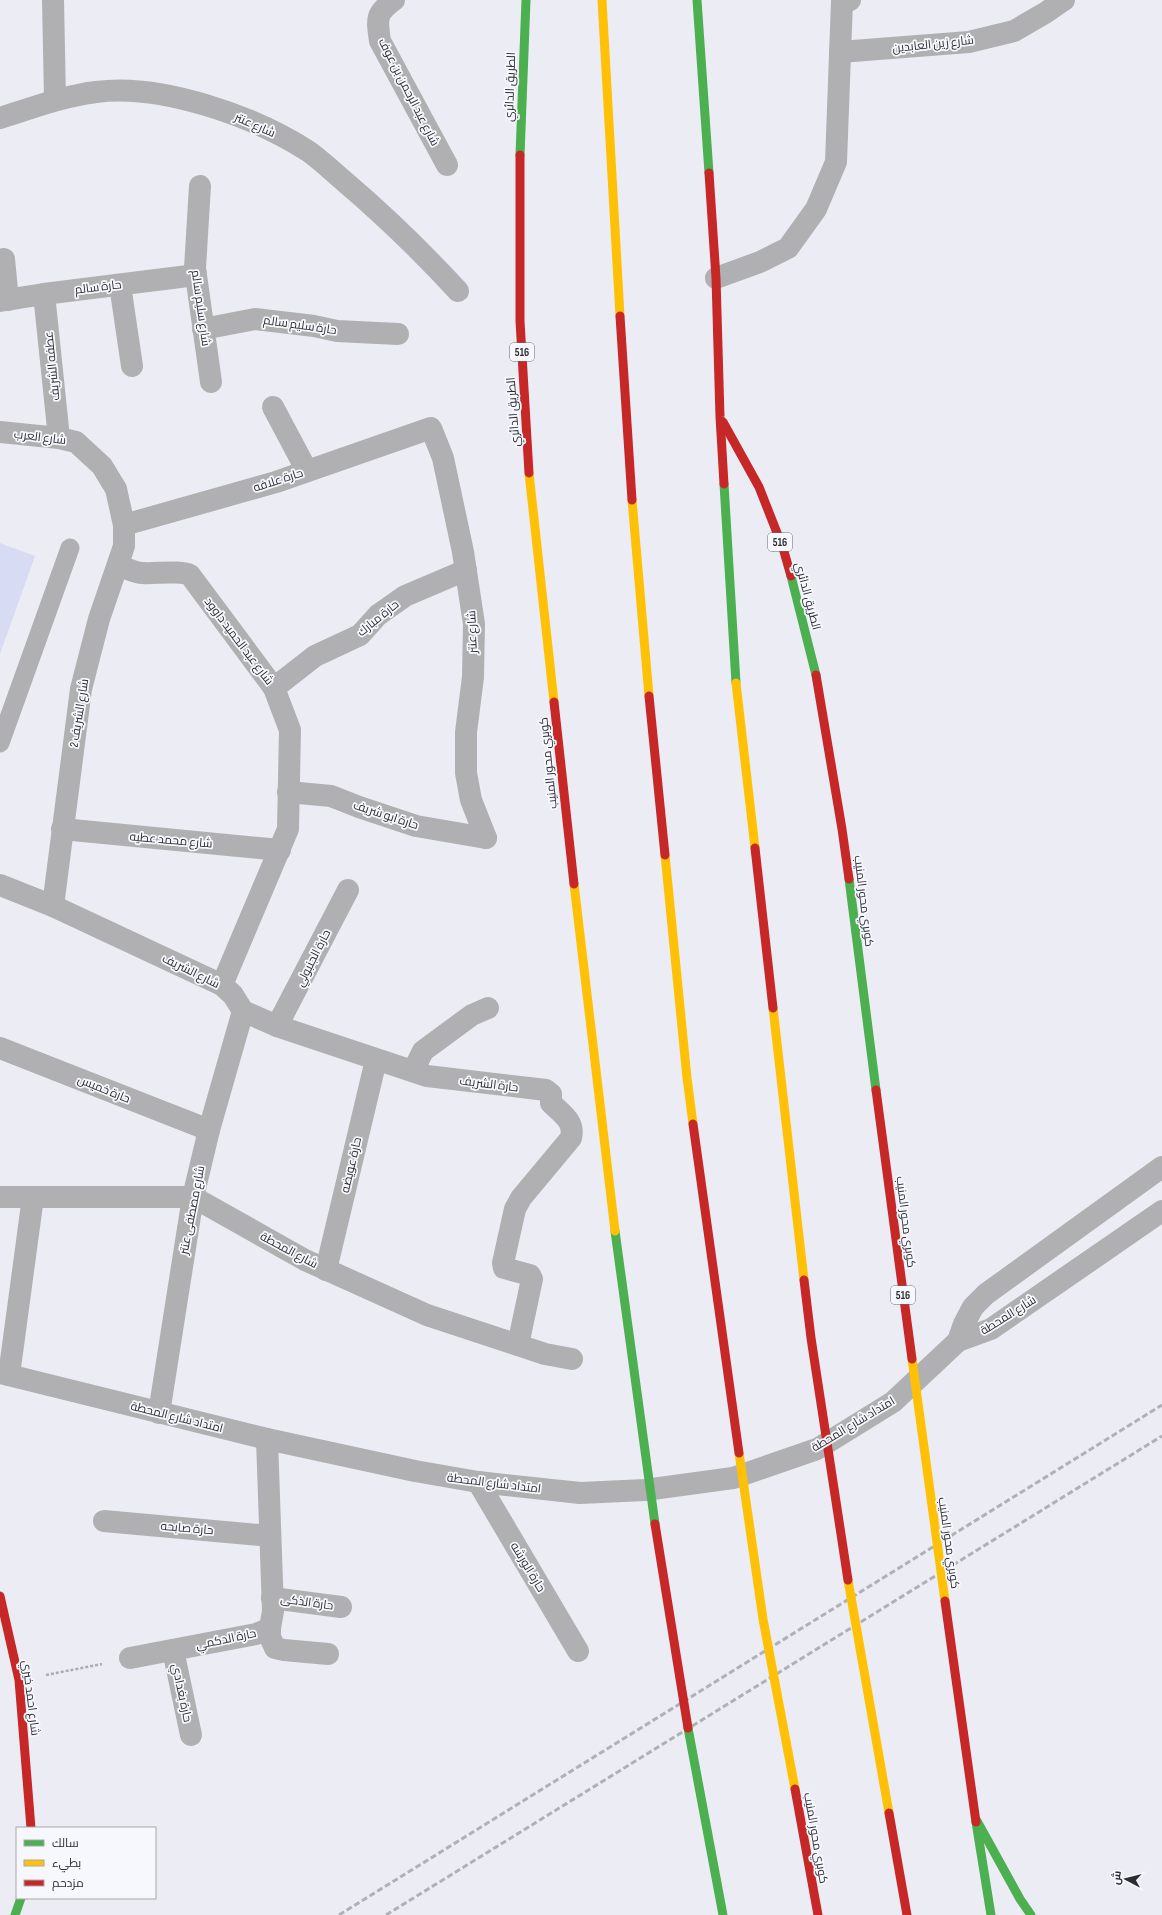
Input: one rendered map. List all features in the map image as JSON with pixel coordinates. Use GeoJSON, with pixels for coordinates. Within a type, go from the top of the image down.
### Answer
{"type":"FeatureCollection","features":[{"type":"Feature","properties":{"kind":"main road","name":"الطريق الدائري"},"geometry":{"type":"LineString","coordinates":[[526,0],[519,200],[522,367],[534,535],[554,702]]}},
{"type":"Feature","properties":{"kind":"main road","name":"كوبري محور المنيب"},"geometry":{"type":"LineString","coordinates":[[602,0],[627,439],[649,696],[687,1078],[763,1619],[818,1915]]}},
{"type":"Feature","properties":{"kind":"main road","name":"الطريق الدائري"},"geometry":{"type":"LineString","coordinates":[[698,1],[716,278],[720,417],[736,683],[811,1338],[852,1603],[907,1915]]}},
{"type":"Feature","properties":{"kind":"main road","name":"الطريق الدائري"},"geometry":{"type":"LineString","coordinates":[[720,417],[759,487],[783,548],[801,611],[816,675]]}},
{"type":"Feature","properties":{"kind":"main road","name":"كوبري محور المنيب"},"geometry":{"type":"LineString","coordinates":[[816,675],[842,829],[906,1316],[975,1818],[991,1915]]}},
{"type":"Feature","properties":{"kind":"main road","name":"كوبري محور المنيب"},"geometry":{"type":"LineString","coordinates":[[554,702],[587,1012],[624,1307],[667,1609],[723,1915]]}},
{"type":"Feature","properties":{"kind":"main road","name":"شارع احمد خيري"},"geometry":{"type":"LineString","coordinates":[[0,1596],[19,1680],[31,1827]]}},
{"type":"Feature","properties":{"kind":"main road"},"geometry":{"type":"LineString","coordinates":[[975,1818],[1020,1899],[1031,1915]]}},
{"type":"Feature","properties":{"kind":"main road"},"geometry":{"type":"LineString","coordinates":[[15,1915],[21,1899]]}},
{"type":"Feature","properties":{"kind":"street"},"geometry":{"type":"LineString","coordinates":[[54,0],[55,100]]}},
{"type":"Feature","properties":{"kind":"street","name":"شارع عبد الرحمن بن عوف"},"geometry":{"type":"LineString","coordinates":[[394,0],[383,8],[377,20],[380,41],[447,165]]}},
{"type":"Feature","properties":{"kind":"street"},"geometry":{"type":"LineString","coordinates":[[716,278],[760,262],[788,248],[816,209],[836,162],[840,52],[845,0]]}},
{"type":"Feature","properties":{"kind":"street","name":"شارع زين العابدين"},"geometry":{"type":"LineString","coordinates":[[840,52],[969,42],[1014,31],[1045,14],[1064,0]]}},
{"type":"Feature","properties":{"kind":"street","name":"شارع عنتر"},"geometry":{"type":"LineString","coordinates":[[0,118],[55,100],[97,92],[133,91],[162,94],[248,119],[308,151],[374,207],[425,255],[458,291]]}},
{"type":"Feature","properties":{"kind":"street","name":"شارع سليم سالم"},"geometry":{"type":"LineString","coordinates":[[200,186],[196,275],[211,382]]}},
{"type":"Feature","properties":{"kind":"street"},"geometry":{"type":"LineString","coordinates":[[4,258],[4,301]]}},
{"type":"Feature","properties":{"kind":"street","name":"حارة سالم"},"geometry":{"type":"LineString","coordinates":[[4,301],[44,294],[196,275]]}},
{"type":"Feature","properties":{"kind":"street"},"geometry":{"type":"LineString","coordinates":[[120,285],[132,366]]}},
{"type":"Feature","properties":{"kind":"street","name":"عطفه الشريف"},"geometry":{"type":"LineString","coordinates":[[44,294],[59,438]]}},
{"type":"Feature","properties":{"kind":"street","name":"حارة سليم سالم"},"geometry":{"type":"LineString","coordinates":[[204,329],[255,319],[314,326],[337,331],[398,334]]}},
{"type":"Feature","properties":{"kind":"street"},"geometry":{"type":"LineString","coordinates":[[273,407],[308,471]]}},
{"type":"Feature","properties":{"kind":"street","name":"شارع عنتر"},"geometry":{"type":"LineString","coordinates":[[431,428],[443,458],[466,570],[474,624],[473,677],[466,732],[466,773],[471,800],[486,838]]}},
{"type":"Feature","properties":{"kind":"street","name":"حارة علافه"},"geometry":{"type":"LineString","coordinates":[[124,526],[276,482],[431,428]]}},
{"type":"Feature","properties":{"kind":"street","name":"شارع العرب"},"geometry":{"type":"LineString","coordinates":[[0,432],[59,438],[76,442],[102,466],[116,489],[124,526]]}},
{"type":"Feature","properties":{"kind":"street","name":"شارع الشريف 2"},"geometry":{"type":"LineString","coordinates":[[53,906],[62,829],[82,689],[100,619],[124,546],[124,526]]}},
{"type":"Feature","properties":{"kind":"street","name":"شارع عبد الحميد داوود"},"geometry":{"type":"LineString","coordinates":[[118,565],[140,573],[166,574],[185,572],[190,575],[274,688],[290,730],[288,829],[222,985]]}},
{"type":"Feature","properties":{"kind":"street","name":"حارة مبارك"},"geometry":{"type":"LineString","coordinates":[[274,688],[315,656],[360,635],[378,615],[405,596],[466,570]]}},
{"type":"Feature","properties":{"kind":"street","name":"حارة ابو شريف"},"geometry":{"type":"LineString","coordinates":[[288,792],[331,796],[416,826],[486,838]]}},
{"type":"Feature","properties":{"kind":"street","name":"شارع محمد عطيه"},"geometry":{"type":"LineString","coordinates":[[62,829],[280,850]]}},
{"type":"Feature","properties":{"kind":"street","name":"شارع الشريف"},"geometry":{"type":"LineString","coordinates":[[0,885],[53,906],[222,985],[233,995],[244,1011]]}},
{"type":"Feature","properties":{"kind":"street","name":"حارة الجنبولي"},"geometry":{"type":"LineString","coordinates":[[277,1026],[348,890]]}},
{"type":"Feature","properties":{"kind":"street"},"geometry":{"type":"LineString","coordinates":[[413,1071],[423,1051],[472,1015],[488,1008]]}},
{"type":"Feature","properties":{"kind":"street"},"geometry":{"type":"LineString","coordinates":[[244,1011],[277,1026],[376,1060]]}},
{"type":"Feature","properties":{"kind":"street","name":"شارع مصطفى عنتر"},"geometry":{"type":"LineString","coordinates":[[159,1412],[193,1197],[209,1130],[244,1011]]}},
{"type":"Feature","properties":{"kind":"street","name":"حارة خميس"},"geometry":{"type":"LineString","coordinates":[[0,1048],[209,1130]]}},
{"type":"Feature","properties":{"kind":"street","name":"حارة الشريف"},"geometry":{"type":"LineString","coordinates":[[376,1060],[427,1076],[546,1090],[551,1094],[551,1103],[571,1124],[573,1130],[571,1138],[521,1198],[515,1209],[503,1263],[504,1268],[530,1275],[532,1279],[518,1345]]}},
{"type":"Feature","properties":{"kind":"street","name":"حارة عويضه"},"geometry":{"type":"LineString","coordinates":[[326,1270],[376,1060]]}},
{"type":"Feature","properties":{"kind":"street","name":"شارع المحطة"},"geometry":{"type":"LineString","coordinates":[[958,1341],[964,1324],[973,1307],[986,1294],[1162,1168]]}},
{"type":"Feature","properties":{"kind":"street","name":"شارع المحطة"},"geometry":{"type":"LineString","coordinates":[[0,1197],[193,1197],[305,1260],[427,1315],[545,1354],[572,1359]]}},
{"type":"Feature","properties":{"kind":"street"},"geometry":{"type":"LineString","coordinates":[[5,1374],[33,1197]]}},
{"type":"Feature","properties":{"kind":"street","name":"شارع المحطة"},"geometry":{"type":"LineString","coordinates":[[958,1341],[991,1329],[1162,1211]]}},
{"type":"Feature","properties":{"kind":"street","name":"امتداد شارع المحطة"},"geometry":{"type":"LineString","coordinates":[[5,1374],[266,1439],[478,1482],[580,1492],[645,1490],[733,1478],[817,1449],[893,1402],[958,1341]]}},
{"type":"Feature","properties":{"kind":"street","name":"حارة الدكمي"},"geometry":{"type":"LineString","coordinates":[[130,1658],[256,1634],[270,1628],[273,1611],[266,1439]]}},
{"type":"Feature","properties":{"kind":"street","name":"حارة الورشه"},"geometry":{"type":"LineString","coordinates":[[478,1482],[578,1651]]}},
{"type":"Feature","properties":{"kind":"street","name":"حارة صابحه"},"geometry":{"type":"LineString","coordinates":[[104,1521],[270,1536]]}},
{"type":"Feature","properties":{"kind":"street","name":"حارة الذكى"},"geometry":{"type":"LineString","coordinates":[[272,1598],[341,1607]]}},
{"type":"Feature","properties":{"kind":"street"},"geometry":{"type":"LineString","coordinates":[[270,1628],[270,1637],[275,1648],[328,1654]]}},
{"type":"Feature","properties":{"kind":"street","name":"حارة بغدادي"},"geometry":{"type":"LineString","coordinates":[[173,1650],[191,1735]]}},
{"type":"Feature","properties":{"kind":"lane"},"geometry":{"type":"LineString","coordinates":[[0,743],[70,548]]}},
{"type":"Feature","properties":{"kind":"path"},"geometry":{"type":"LineString","coordinates":[[19,1680],[130,1658]]}},
{"type":"Feature","properties":{"kind":"shaded area"},"geometry":{"type":"Polygon","coordinates":[[[0,543],[35,556],[0,654],[0,543]]]}},
{"type":"Feature","properties":{"kind":"railway"},"geometry":{"type":"LineString","coordinates":[[339,1915],[1162,1405]]}},
{"type":"Feature","properties":{"kind":"railway"},"geometry":{"type":"LineString","coordinates":[[386,1915],[1162,1436]]}},
{"type":"Feature","properties":{"kind":"traffic: fast"},"geometry":{"type":"LineString","coordinates":[[520,155],[526,0]]}},
{"type":"Feature","properties":{"kind":"traffic: fast"},"geometry":{"type":"LineString","coordinates":[[697,0],[709,173]]}},
{"type":"Feature","properties":{"kind":"traffic: fast"},"geometry":{"type":"LineString","coordinates":[[724,484],[736,683]]}},
{"type":"Feature","properties":{"kind":"traffic: fast"},"geometry":{"type":"LineString","coordinates":[[791,576],[816,675]]}},
{"type":"Feature","properties":{"kind":"traffic: fast"},"geometry":{"type":"LineString","coordinates":[[849,879],[876,1090]]}},
{"type":"Feature","properties":{"kind":"traffic: fast"},"geometry":{"type":"LineString","coordinates":[[615,1231],[655,1524]]}},
{"type":"Feature","properties":{"kind":"traffic: fast"},"geometry":{"type":"LineString","coordinates":[[688,1728],[723,1915]]}},
{"type":"Feature","properties":{"kind":"traffic: fast"},"geometry":{"type":"LineString","coordinates":[[977,1821],[1020,1899],[1031,1915]]}},
{"type":"Feature","properties":{"kind":"traffic: fast"},"geometry":{"type":"LineString","coordinates":[[976,1822],[991,1915]]}},
{"type":"Feature","properties":{"kind":"traffic: fast"},"geometry":{"type":"LineString","coordinates":[[15,1915],[21,1899]]}},
{"type":"Feature","properties":{"kind":"traffic: slow"},"geometry":{"type":"LineString","coordinates":[[602,0],[620,316]]}},
{"type":"Feature","properties":{"kind":"traffic: slow"},"geometry":{"type":"LineString","coordinates":[[529,473],[554,702]]}},
{"type":"Feature","properties":{"kind":"traffic: slow"},"geometry":{"type":"LineString","coordinates":[[632,500],[649,696]]}},
{"type":"Feature","properties":{"kind":"traffic: slow"},"geometry":{"type":"LineString","coordinates":[[736,683],[755,848]]}},
{"type":"Feature","properties":{"kind":"traffic: slow"},"geometry":{"type":"LineString","coordinates":[[665,855],[687,1078],[693,1124]]}},
{"type":"Feature","properties":{"kind":"traffic: slow"},"geometry":{"type":"LineString","coordinates":[[574,884],[615,1231]]}},
{"type":"Feature","properties":{"kind":"traffic: slow"},"geometry":{"type":"LineString","coordinates":[[773,1008],[804,1280]]}},
{"type":"Feature","properties":{"kind":"traffic: slow"},"geometry":{"type":"LineString","coordinates":[[912,1359],[945,1601]]}},
{"type":"Feature","properties":{"kind":"traffic: slow"},"geometry":{"type":"LineString","coordinates":[[739,1453],[763,1619],[795,1789]]}},
{"type":"Feature","properties":{"kind":"traffic: slow"},"geometry":{"type":"LineString","coordinates":[[848,1580],[889,1813]]}},
{"type":"Feature","properties":{"kind":"traffic: jam"},"geometry":{"type":"LineString","coordinates":[[520,155],[520,321],[529,473]]}},
{"type":"Feature","properties":{"kind":"traffic: jam"},"geometry":{"type":"LineString","coordinates":[[709,173],[716,278],[720,417],[724,484]]}},
{"type":"Feature","properties":{"kind":"traffic: jam"},"geometry":{"type":"LineString","coordinates":[[620,316],[632,500]]}},
{"type":"Feature","properties":{"kind":"traffic: jam"},"geometry":{"type":"LineString","coordinates":[[723,422],[759,487],[783,548],[791,576]]}},
{"type":"Feature","properties":{"kind":"traffic: jam"},"geometry":{"type":"LineString","coordinates":[[816,675],[849,879]]}},
{"type":"Feature","properties":{"kind":"traffic: jam"},"geometry":{"type":"LineString","coordinates":[[649,696],[665,855]]}},
{"type":"Feature","properties":{"kind":"traffic: jam"},"geometry":{"type":"LineString","coordinates":[[554,702],[574,884]]}},
{"type":"Feature","properties":{"kind":"traffic: jam"},"geometry":{"type":"LineString","coordinates":[[755,848],[773,1008]]}},
{"type":"Feature","properties":{"kind":"traffic: jam"},"geometry":{"type":"LineString","coordinates":[[876,1090],[912,1359]]}},
{"type":"Feature","properties":{"kind":"traffic: jam"},"geometry":{"type":"LineString","coordinates":[[693,1124],[739,1453]]}},
{"type":"Feature","properties":{"kind":"traffic: jam"},"geometry":{"type":"LineString","coordinates":[[804,1280],[811,1338],[848,1580]]}},
{"type":"Feature","properties":{"kind":"traffic: jam"},"geometry":{"type":"LineString","coordinates":[[655,1524],[688,1728]]}},
{"type":"Feature","properties":{"kind":"traffic: jam"},"geometry":{"type":"LineString","coordinates":[[0,1596],[19,1680],[31,1827]]}},
{"type":"Feature","properties":{"kind":"traffic: jam"},"geometry":{"type":"LineString","coordinates":[[945,1601],[976,1822]]}},
{"type":"Feature","properties":{"kind":"traffic: jam"},"geometry":{"type":"LineString","coordinates":[[795,1789],[818,1915]]}},
{"type":"Feature","properties":{"kind":"traffic: jam"},"geometry":{"type":"LineString","coordinates":[[889,1813],[907,1915]]}}]}
